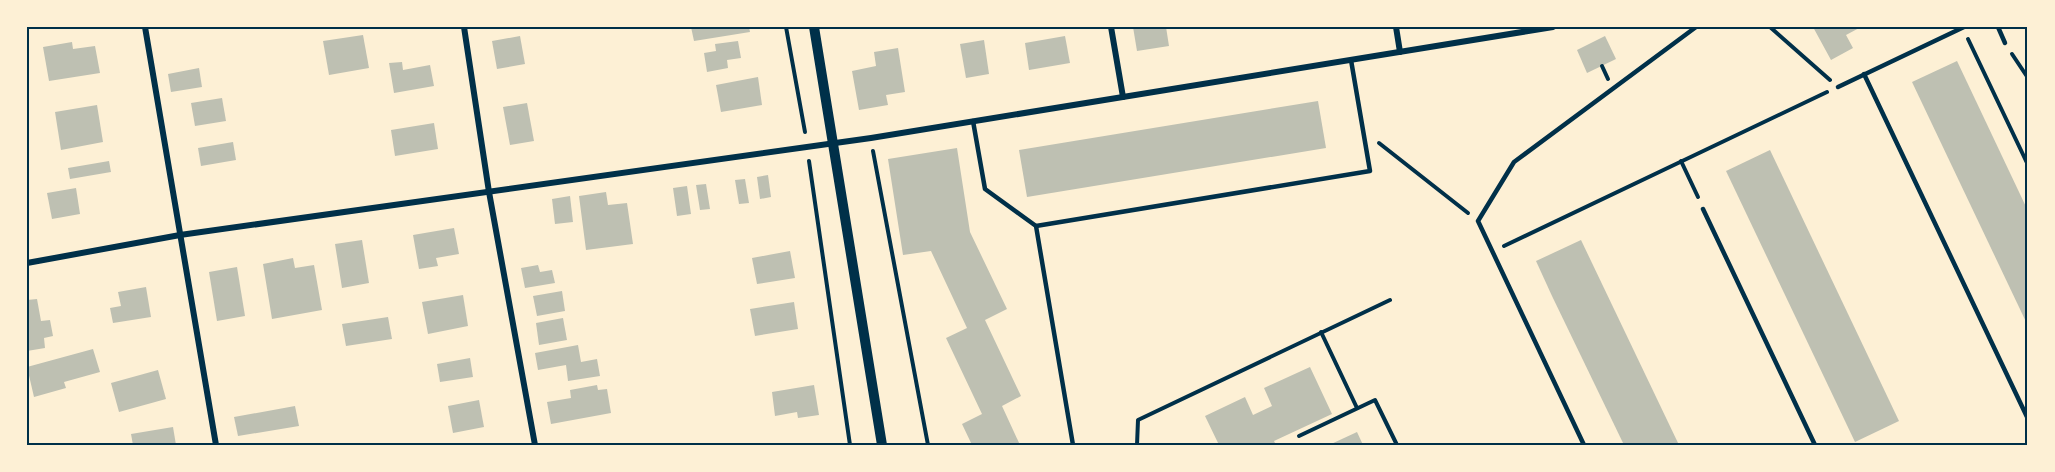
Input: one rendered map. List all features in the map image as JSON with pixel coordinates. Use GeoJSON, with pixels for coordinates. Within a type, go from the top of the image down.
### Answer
{"type":"FeatureCollection","features":[{"type":"Feature","properties":{"kind":"street"},"geometry":{"type":"LineString","coordinates":[[145,27],[216,445]]}},
{"type":"Feature","properties":{"kind":"street"},"geometry":{"type":"LineString","coordinates":[[464,27],[489,192],[535,445]]}},
{"type":"Feature","properties":{"kind":"street"},"geometry":{"type":"LineString","coordinates":[[814,27],[882,445]]}},
{"type":"Feature","properties":{"kind":"street"},"geometry":{"type":"LineString","coordinates":[[1112,27],[1123,97]]}},
{"type":"Feature","properties":{"kind":"street"},"geometry":{"type":"LineString","coordinates":[[1396,27],[1400,52]]}},
{"type":"Feature","properties":{"kind":"street"},"geometry":{"type":"LineString","coordinates":[[27,263],[180,235],[871,138],[1553,27]]}},
{"type":"Feature","properties":{"kind":"lane"},"geometry":{"type":"LineString","coordinates":[[1584,445],[1478,221],[1514,162],[1696,27]]}},
{"type":"Feature","properties":{"kind":"lane"},"geometry":{"type":"LineString","coordinates":[[1838,87],[1963,27]]}},
{"type":"Feature","properties":{"kind":"lane"},"geometry":{"type":"LineString","coordinates":[[1998,27],[2005,43]]}},
{"type":"Feature","properties":{"kind":"lane"},"geometry":{"type":"LineString","coordinates":[[1036,226],[1370,171],[1351,60]]}},
{"type":"Feature","properties":{"kind":"lane"},"geometry":{"type":"LineString","coordinates":[[1864,74],[2028,419]]}},
{"type":"Feature","properties":{"kind":"lane"},"geometry":{"type":"LineString","coordinates":[[973,121],[985,189],[1036,226],[1073,445]]}},
{"type":"Feature","properties":{"kind":"lane"},"geometry":{"type":"LineString","coordinates":[[1703,209],[1815,445]]}},
{"type":"Feature","properties":{"kind":"path"},"geometry":{"type":"LineString","coordinates":[[786,27],[805,132]]}},
{"type":"Feature","properties":{"kind":"path"},"geometry":{"type":"LineString","coordinates":[[1492,251],[1838,87],[1770,27]]}},
{"type":"Feature","properties":{"kind":"path"},"geometry":{"type":"LineString","coordinates":[[1963,27],[2028,165]]}},
{"type":"Feature","properties":{"kind":"path"},"geometry":{"type":"LineString","coordinates":[[2005,43],[2028,78]]}},
{"type":"Feature","properties":{"kind":"path"},"geometry":{"type":"LineString","coordinates":[[1363,130],[1478,221]]}},
{"type":"Feature","properties":{"kind":"path"},"geometry":{"type":"LineString","coordinates":[[871,138],[928,445]]}},
{"type":"Feature","properties":{"kind":"path"},"geometry":{"type":"LineString","coordinates":[[809,161],[850,445]]}},
{"type":"Feature","properties":{"kind":"path"},"geometry":{"type":"LineString","coordinates":[[1681,162],[1703,209]]}},
{"type":"Feature","properties":{"kind":"path"},"geometry":{"type":"LineString","coordinates":[[1137,445],[1138,420],[1390,300]]}},
{"type":"Feature","properties":{"kind":"path"},"geometry":{"type":"LineString","coordinates":[[1321,332],[1357,408]]}},
{"type":"Feature","properties":{"kind":"path"},"geometry":{"type":"LineString","coordinates":[[1299,436],[1375,400],[1396,445]]}},
{"type":"Feature","properties":{"kind":"building"},"geometry":{"type":"Polygon","coordinates":[[[691,27],[749,27],[750,32],[694,41],[691,27]]]}},
{"type":"Feature","properties":{"kind":"building"},"geometry":{"type":"Polygon","coordinates":[[[1133,27],[1166,27],[1169,46],[1137,51],[1133,27]]]}},
{"type":"Feature","properties":{"kind":"building"},"geometry":{"type":"Polygon","coordinates":[[[1813,27],[1861,27],[1846,35],[1853,48],[1831,60],[1813,27]]]}},
{"type":"Feature","properties":{"kind":"building"},"geometry":{"type":"Polygon","coordinates":[[[363,35],[369,68],[329,75],[323,41],[363,35]]]}},
{"type":"Feature","properties":{"kind":"building"},"geometry":{"type":"Polygon","coordinates":[[[520,36],[525,64],[497,69],[492,41],[520,36]]]}},
{"type":"Feature","properties":{"kind":"building"},"geometry":{"type":"Polygon","coordinates":[[[1065,36],[1070,63],[1029,70],[1025,43],[1065,36]]]}},
{"type":"Feature","properties":{"kind":"building"},"geometry":{"type":"Polygon","coordinates":[[[1605,36],[1616,59],[1587,73],[1577,50],[1605,36]]]}},
{"type":"Feature","properties":{"kind":"building"},"geometry":{"type":"Polygon","coordinates":[[[984,40],[989,74],[966,78],[960,44],[984,40]]]}},
{"type":"Feature","properties":{"kind":"building"},"geometry":{"type":"Polygon","coordinates":[[[738,41],[741,58],[727,60],[728,68],[707,72],[704,53],[716,51],[715,44],[738,41]]]}},
{"type":"Feature","properties":{"kind":"building"},"geometry":{"type":"Polygon","coordinates":[[[72,42],[73,49],[95,46],[100,73],[49,81],[43,47],[72,42]]]}},
{"type":"Feature","properties":{"kind":"building"},"geometry":{"type":"Polygon","coordinates":[[[898,48],[905,92],[886,95],[888,105],[859,110],[852,71],[876,66],[874,52],[898,48]]]}},
{"type":"Feature","properties":{"kind":"building"},"geometry":{"type":"Polygon","coordinates":[[[1957,61],[2028,211],[2028,326],[1912,82],[1957,61]]]}},
{"type":"Feature","properties":{"kind":"building"},"geometry":{"type":"Polygon","coordinates":[[[402,62],[403,70],[430,65],[434,86],[394,93],[389,63],[402,62]]]}},
{"type":"Feature","properties":{"kind":"building"},"geometry":{"type":"Polygon","coordinates":[[[199,68],[202,87],[171,92],[168,74],[199,68]]]}},
{"type":"Feature","properties":{"kind":"building"},"geometry":{"type":"Polygon","coordinates":[[[758,77],[762,105],[721,112],[716,85],[758,77]]]}},
{"type":"Feature","properties":{"kind":"building"},"geometry":{"type":"Polygon","coordinates":[[[222,98],[226,121],[195,126],[191,103],[222,98]]]}},
{"type":"Feature","properties":{"kind":"building"},"geometry":{"type":"Polygon","coordinates":[[[1318,101],[1326,148],[1027,197],[1019,150],[1318,101]]]}},
{"type":"Feature","properties":{"kind":"building"},"geometry":{"type":"Polygon","coordinates":[[[527,103],[534,141],[510,145],[503,107],[527,103]]]}},
{"type":"Feature","properties":{"kind":"building"},"geometry":{"type":"Polygon","coordinates":[[[97,105],[103,142],[61,150],[55,112],[97,105]]]}},
{"type":"Feature","properties":{"kind":"building"},"geometry":{"type":"Polygon","coordinates":[[[434,123],[438,149],[395,156],[391,130],[434,123]]]}},
{"type":"Feature","properties":{"kind":"building"},"geometry":{"type":"Polygon","coordinates":[[[233,142],[236,160],[201,166],[198,148],[233,142]]]}},
{"type":"Feature","properties":{"kind":"building"},"geometry":{"type":"Polygon","coordinates":[[[957,148],[970,232],[1007,309],[985,320],[1021,396],[1002,406],[1020,445],[972,445],[962,424],[982,414],[946,338],[967,328],[931,251],[903,255],[888,159],[957,148]]]}},
{"type":"Feature","properties":{"kind":"building"},"geometry":{"type":"Polygon","coordinates":[[[1770,150],[1899,421],[1855,442],[1726,171],[1770,150]]]}},
{"type":"Feature","properties":{"kind":"building"},"geometry":{"type":"Polygon","coordinates":[[[109,161],[111,172],[70,179],[68,168],[109,161]]]}},
{"type":"Feature","properties":{"kind":"building"},"geometry":{"type":"Polygon","coordinates":[[[768,175],[771,197],[760,199],[757,177],[768,175]]]}},
{"type":"Feature","properties":{"kind":"building"},"geometry":{"type":"Polygon","coordinates":[[[745,179],[749,203],[739,204],[735,180],[745,179]]]}},
{"type":"Feature","properties":{"kind":"building"},"geometry":{"type":"Polygon","coordinates":[[[706,184],[710,209],[700,210],[696,185],[706,184]]]}},
{"type":"Feature","properties":{"kind":"building"},"geometry":{"type":"Polygon","coordinates":[[[687,186],[691,214],[677,216],[673,188],[687,186]]]}},
{"type":"Feature","properties":{"kind":"building"},"geometry":{"type":"Polygon","coordinates":[[[76,188],[80,214],[52,219],[47,193],[76,188]]]}},
{"type":"Feature","properties":{"kind":"building"},"geometry":{"type":"Polygon","coordinates":[[[606,192],[608,205],[627,203],[633,244],[586,250],[579,196],[606,192]]]}},
{"type":"Feature","properties":{"kind":"building"},"geometry":{"type":"Polygon","coordinates":[[[570,196],[573,222],[555,224],[552,199],[570,196]]]}},
{"type":"Feature","properties":{"kind":"building"},"geometry":{"type":"Polygon","coordinates":[[[454,228],[459,254],[436,258],[438,266],[419,269],[413,235],[454,228]]]}},
{"type":"Feature","properties":{"kind":"building"},"geometry":{"type":"Polygon","coordinates":[[[362,240],[369,283],[342,288],[335,244],[362,240]]]}},
{"type":"Feature","properties":{"kind":"building"},"geometry":{"type":"Polygon","coordinates":[[[1581,240],[1679,445],[1624,445],[1552,296],[1536,261],[1581,240]]]}},
{"type":"Feature","properties":{"kind":"building"},"geometry":{"type":"Polygon","coordinates":[[[790,251],[795,278],[757,284],[752,258],[790,251]]]}},
{"type":"Feature","properties":{"kind":"building"},"geometry":{"type":"Polygon","coordinates":[[[293,258],[295,268],[314,265],[322,310],[272,319],[263,264],[293,258]]]}},
{"type":"Feature","properties":{"kind":"building"},"geometry":{"type":"Polygon","coordinates":[[[538,265],[540,272],[552,270],[555,283],[525,288],[521,268],[538,265]]]}},
{"type":"Feature","properties":{"kind":"building"},"geometry":{"type":"Polygon","coordinates":[[[237,267],[245,316],[217,321],[209,272],[237,267]]]}},
{"type":"Feature","properties":{"kind":"building"},"geometry":{"type":"Polygon","coordinates":[[[146,287],[151,317],[113,323],[110,308],[121,306],[118,292],[146,287]]]}},
{"type":"Feature","properties":{"kind":"building"},"geometry":{"type":"Polygon","coordinates":[[[562,291],[565,311],[537,316],[533,296],[562,291]]]}},
{"type":"Feature","properties":{"kind":"building"},"geometry":{"type":"Polygon","coordinates":[[[463,295],[468,326],[428,334],[422,302],[463,295]]]}},
{"type":"Feature","properties":{"kind":"building"},"geometry":{"type":"Polygon","coordinates":[[[37,299],[41,321],[50,320],[53,336],[44,338],[45,348],[27,351],[27,300],[37,299]]]}},
{"type":"Feature","properties":{"kind":"building"},"geometry":{"type":"Polygon","coordinates":[[[794,302],[798,329],[755,336],[750,309],[794,302]]]}},
{"type":"Feature","properties":{"kind":"building"},"geometry":{"type":"Polygon","coordinates":[[[388,317],[392,339],[346,346],[342,324],[388,317]]]}},
{"type":"Feature","properties":{"kind":"building"},"geometry":{"type":"Polygon","coordinates":[[[563,318],[567,340],[539,345],[536,323],[563,318]]]}},
{"type":"Feature","properties":{"kind":"building"},"geometry":{"type":"Polygon","coordinates":[[[578,345],[581,362],[597,359],[600,376],[568,381],[566,365],[538,370],[535,353],[578,345]]]}},
{"type":"Feature","properties":{"kind":"building"},"geometry":{"type":"Polygon","coordinates":[[[93,349],[100,372],[64,382],[66,388],[34,397],[27,367],[93,349]]]}},
{"type":"Feature","properties":{"kind":"building"},"geometry":{"type":"Polygon","coordinates":[[[470,358],[473,377],[440,382],[437,364],[470,358]]]}},
{"type":"Feature","properties":{"kind":"building"},"geometry":{"type":"Polygon","coordinates":[[[1310,367],[1332,414],[1274,441],[1276,445],[1219,445],[1205,416],[1245,397],[1253,415],[1272,406],[1264,388],[1310,367]]]}},
{"type":"Feature","properties":{"kind":"building"},"geometry":{"type":"Polygon","coordinates":[[[158,370],[166,399],[119,412],[111,383],[158,370]]]}},
{"type":"Feature","properties":{"kind":"building"},"geometry":{"type":"Polygon","coordinates":[[[597,385],[598,390],[607,389],[611,413],[551,424],[547,402],[571,398],[570,390],[597,385]]]}},
{"type":"Feature","properties":{"kind":"building"},"geometry":{"type":"Polygon","coordinates":[[[814,385],[819,415],[798,418],[797,412],[775,416],[772,392],[814,385]]]}},
{"type":"Feature","properties":{"kind":"building"},"geometry":{"type":"Polygon","coordinates":[[[479,400],[484,427],[453,433],[448,406],[479,400]]]}},
{"type":"Feature","properties":{"kind":"building"},"geometry":{"type":"Polygon","coordinates":[[[295,406],[299,426],[238,436],[234,417],[295,406]]]}},
{"type":"Feature","properties":{"kind":"building"},"geometry":{"type":"Polygon","coordinates":[[[173,427],[176,445],[133,445],[131,434],[173,427]]]}},
{"type":"Feature","properties":{"kind":"building"},"geometry":{"type":"Polygon","coordinates":[[[1357,432],[1363,445],[1329,445],[1357,432]]]}}]}
